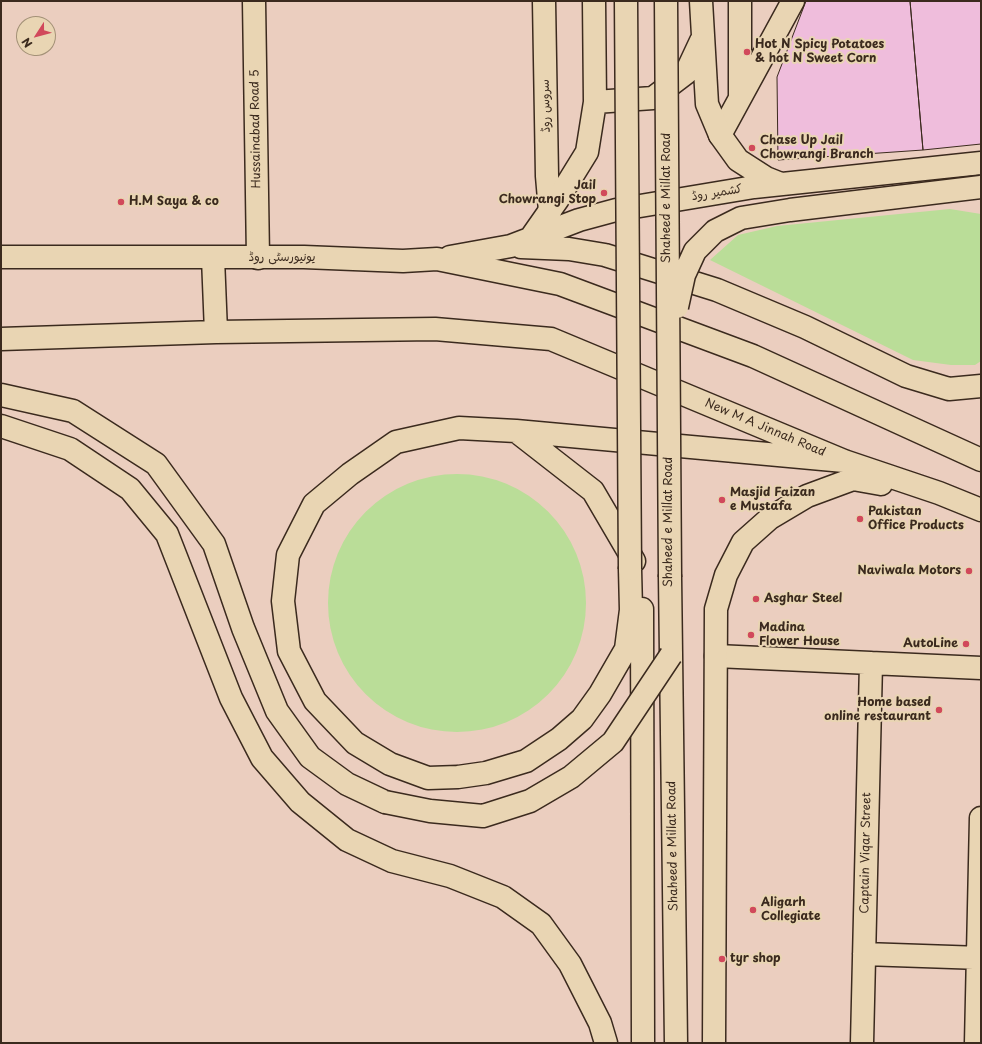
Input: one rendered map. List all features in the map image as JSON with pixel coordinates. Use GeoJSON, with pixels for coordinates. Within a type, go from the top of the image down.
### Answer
{"type":"FeatureCollection","features":[{"type":"Feature","properties":{"kind":"main road","name":"Hussainabad Road 5"},"geometry":{"type":"LineString","coordinates":[[254,1],[258,258]]}},
{"type":"Feature","properties":{"kind":"main road","name":"سروس روڈ"},"geometry":{"type":"LineString","coordinates":[[544,1],[547,176],[550,212]]}},
{"type":"Feature","properties":{"kind":"main road"},"geometry":{"type":"LineString","coordinates":[[521,243],[550,212],[587,152],[595,102],[594,1]]}},
{"type":"Feature","properties":{"kind":"main road"},"geometry":{"type":"LineString","coordinates":[[626,1],[630,569],[631,610],[626,649],[600,694],[582,719],[559,739],[526,761],[486,773],[458,777],[428,778],[390,764],[355,743],[315,701],[289,651],[283,601],[288,555],[314,504],[350,474],[396,442],[459,428],[516,431],[844,462]]}},
{"type":"Feature","properties":{"kind":"main road","name":"Shaheed e Millat Road"},"geometry":{"type":"LineString","coordinates":[[666,1],[668,344],[676,1043]]}},
{"type":"Feature","properties":{"kind":"main road"},"geometry":{"type":"LineString","coordinates":[[701,1],[702,40],[707,104],[720,134],[738,160],[766,178],[781,184]]}},
{"type":"Feature","properties":{"kind":"main road"},"geometry":{"type":"LineString","coordinates":[[740,1],[740,98]]}},
{"type":"Feature","properties":{"kind":"main road"},"geometry":{"type":"LineString","coordinates":[[720,134],[793,1]]}},
{"type":"Feature","properties":{"kind":"main road"},"geometry":{"type":"LineString","coordinates":[[595,102],[653,98],[686,73],[702,40]]}},
{"type":"Feature","properties":{"kind":"main road","name":"کشمیر روڈ"},"geometry":{"type":"LineString","coordinates":[[437,259],[521,243],[579,220],[616,210],[781,184],[981,163]]}},
{"type":"Feature","properties":{"kind":"main road"},"geometry":{"type":"LineString","coordinates":[[668,344],[684,275],[695,251],[715,231],[742,218],[790,210],[977,190]]}},
{"type":"Feature","properties":{"kind":"main road"},"geometry":{"type":"LineString","coordinates":[[521,243],[605,255],[717,290],[805,328],[906,376],[949,390],[981,386]]}},
{"type":"Feature","properties":{"kind":"main road","name":"یونیورسٹی روڈ"},"geometry":{"type":"LineString","coordinates":[[1,257],[258,258],[403,261],[437,259],[560,284],[753,356],[981,460]]}},
{"type":"Feature","properties":{"kind":"main road"},"geometry":{"type":"LineString","coordinates":[[1,338],[216,332],[214,258]]}},
{"type":"Feature","properties":{"kind":"main road","name":"New M A Jinnah Road"},"geometry":{"type":"LineString","coordinates":[[216,332],[435,329],[551,339],[844,462],[939,493],[981,510]]}},
{"type":"Feature","properties":{"kind":"main road"},"geometry":{"type":"LineString","coordinates":[[1,396],[73,411],[156,464],[214,544],[243,628],[277,711],[310,757],[347,784],[385,802],[430,811],[483,816],[530,801],[571,777],[613,742],[671,655]]}},
{"type":"Feature","properties":{"kind":"main road"},"geometry":{"type":"LineString","coordinates":[[1,426],[70,449],[130,489],[168,534],[231,698],[262,758],[300,802],[347,840],[392,861],[450,876],[503,897],[541,924],[570,964],[600,1023],[606,1043]]}},
{"type":"Feature","properties":{"kind":"main road"},"geometry":{"type":"LineString","coordinates":[[516,431],[593,491],[641,572],[643,648],[643,1043]]}},
{"type":"Feature","properties":{"kind":"main road"},"geometry":{"type":"LineString","coordinates":[[714,1043],[716,609],[726,575],[743,542],[770,518],[807,496],[853,479],[939,493]]}},
{"type":"Feature","properties":{"kind":"main road"},"geometry":{"type":"LineString","coordinates":[[716,656],[981,668]]}},
{"type":"Feature","properties":{"kind":"main road","name":"Captain Viqar Street"},"geometry":{"type":"LineString","coordinates":[[862,1043],[871,663]]}},
{"type":"Feature","properties":{"kind":"main road"},"geometry":{"type":"LineString","coordinates":[[976,1043],[981,818]]}},
{"type":"Feature","properties":{"kind":"main road"},"geometry":{"type":"LineString","coordinates":[[864,954],[979,958]]}},
{"type":"Feature","properties":{"kind":"green space"},"geometry":{"type":"Polygon","coordinates":[[[950,209],[981,214],[981,361],[975,365],[951,365],[913,360],[710,260],[738,235],[777,226],[950,209]]]}},
{"type":"Feature","properties":{"kind":"green space"},"geometry":{"type":"Polygon","coordinates":[[[457,474],[482,476],[518,489],[539,503],[557,521],[571,542],[576,554],[584,578],[586,603],[584,628],[571,664],[557,685],[539,703],[518,717],[506,722],[482,730],[457,732],[432,730],[396,717],[375,703],[357,685],[343,664],[338,652],[330,628],[328,603],[330,578],[343,542],[357,521],[375,503],[396,489],[408,484],[432,476],[457,474]]]}},
{"type":"Feature","properties":{"kind":"building"},"geometry":{"type":"Polygon","coordinates":[[[806,1],[910,1],[923,150],[778,160],[777,77],[806,1]]]}},
{"type":"Feature","properties":{"kind":"building"},"geometry":{"type":"Polygon","coordinates":[[[910,1],[981,1],[981,144],[923,150],[910,1]]]}},
{"type":"Feature","properties":{"kind":"place","name":"Hot N Spicy Potatoes & hot N Sweet Corn"},"geometry":{"type":"Point","coordinates":[747,52]}},
{"type":"Feature","properties":{"kind":"place","name":"Chase Up Jail Chowrangi Branch"},"geometry":{"type":"Point","coordinates":[752,148]}},
{"type":"Feature","properties":{"kind":"place","name":"Jail Chowrangi Stop"},"geometry":{"type":"Point","coordinates":[604,193]}},
{"type":"Feature","properties":{"kind":"place","name":"H.M Saya & co"},"geometry":{"type":"Point","coordinates":[121,202]}},
{"type":"Feature","properties":{"kind":"place","name":"Masjid Faizan e Mustafa"},"geometry":{"type":"Point","coordinates":[722,500]}},
{"type":"Feature","properties":{"kind":"place","name":"Pakistan Office Products"},"geometry":{"type":"Point","coordinates":[860,519]}},
{"type":"Feature","properties":{"kind":"place","name":"Naviwala Motors"},"geometry":{"type":"Point","coordinates":[969,571]}},
{"type":"Feature","properties":{"kind":"place","name":"Asghar Steel"},"geometry":{"type":"Point","coordinates":[756,599]}},
{"type":"Feature","properties":{"kind":"place","name":"Madina Flower House"},"geometry":{"type":"Point","coordinates":[751,635]}},
{"type":"Feature","properties":{"kind":"place","name":"AutoLine"},"geometry":{"type":"Point","coordinates":[966,644]}},
{"type":"Feature","properties":{"kind":"place","name":"Home based online restaurant"},"geometry":{"type":"Point","coordinates":[939,710]}},
{"type":"Feature","properties":{"kind":"place","name":"Aligarh Collegiate"},"geometry":{"type":"Point","coordinates":[753,910]}},
{"type":"Feature","properties":{"kind":"place","name":"tyr shop"},"geometry":{"type":"Point","coordinates":[722,959]}}]}
